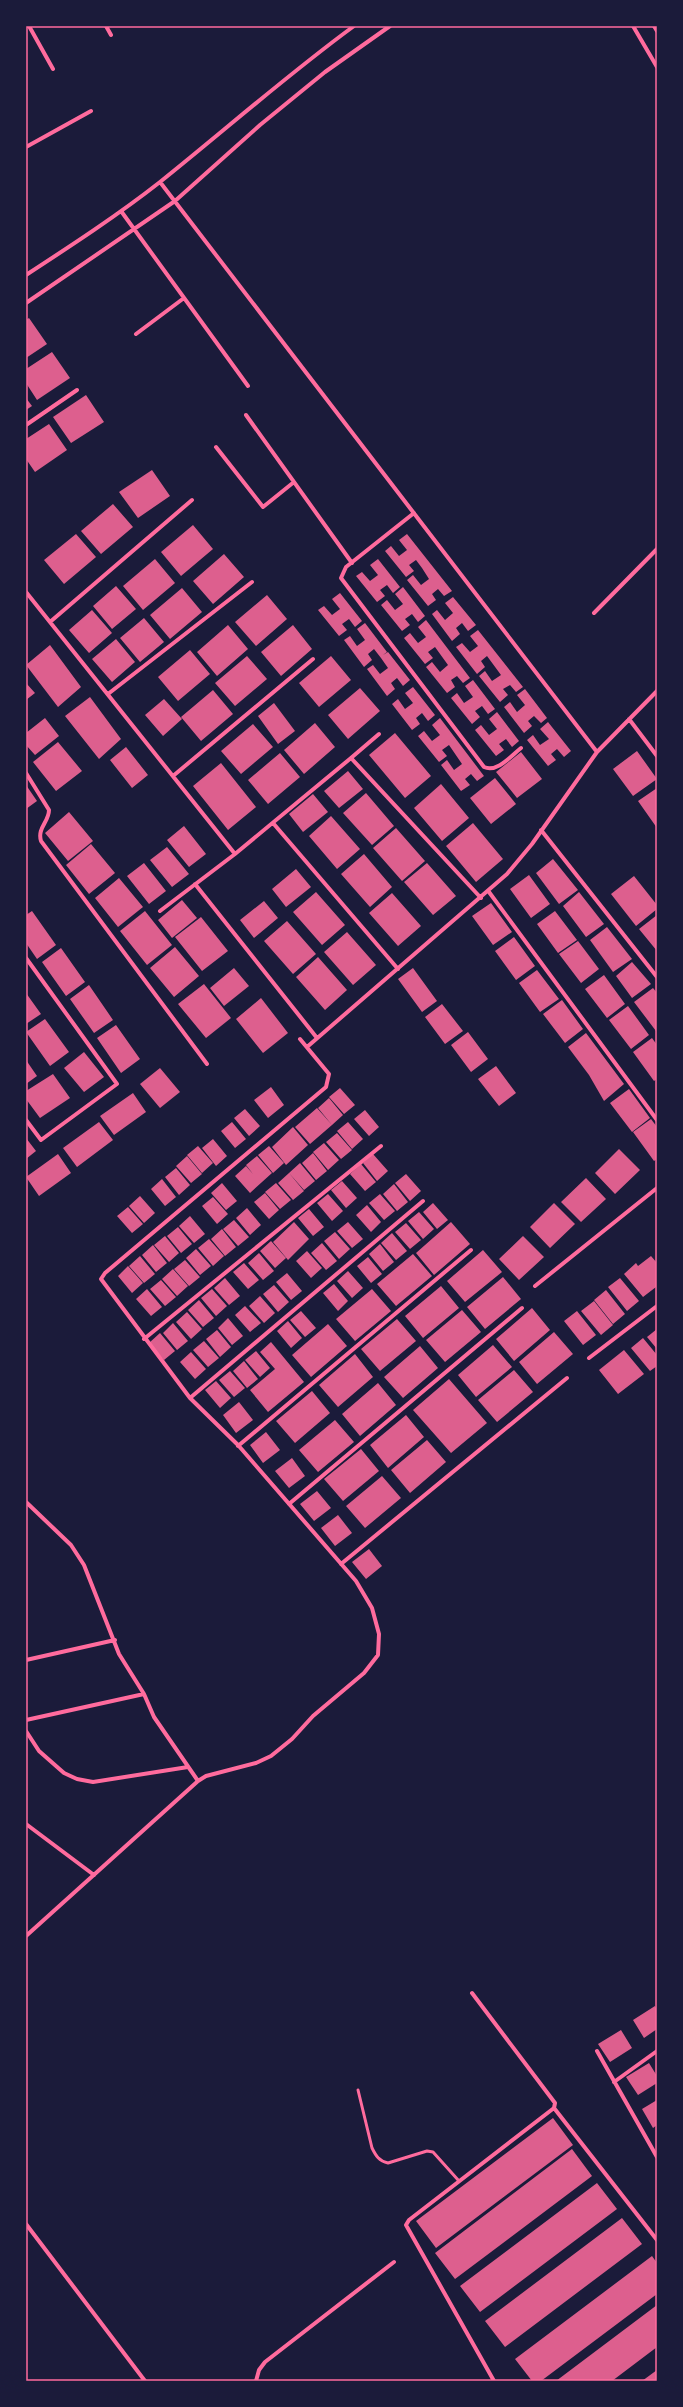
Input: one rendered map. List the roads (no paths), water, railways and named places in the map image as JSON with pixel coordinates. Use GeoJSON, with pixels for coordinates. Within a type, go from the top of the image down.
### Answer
{"type":"FeatureCollection","features":[{"type":"Feature","properties":{"kind":"street"},"geometry":{"type":"LineString","coordinates":[[29,26],[53,69]]}},
{"type":"Feature","properties":{"kind":"street"},"geometry":{"type":"LineString","coordinates":[[106,26],[111,35]]}},
{"type":"Feature","properties":{"kind":"street"},"geometry":{"type":"LineString","coordinates":[[26,275],[121,211],[160,182],[321,50],[354,26]]}},
{"type":"Feature","properties":{"kind":"street"},"geometry":{"type":"LineString","coordinates":[[26,303],[175,201],[325,72],[390,26]]}},
{"type":"Feature","properties":{"kind":"street"},"geometry":{"type":"LineString","coordinates":[[633,26],[657,67]]}},
{"type":"Feature","properties":{"kind":"street"},"geometry":{"type":"LineString","coordinates":[[654,26],[657,31]]}},
{"type":"Feature","properties":{"kind":"street"},"geometry":{"type":"LineString","coordinates":[[26,147],[91,111]]}},
{"type":"Feature","properties":{"kind":"street"},"geometry":{"type":"LineString","coordinates":[[160,182],[597,752]]}},
{"type":"Feature","properties":{"kind":"street"},"geometry":{"type":"LineString","coordinates":[[121,211],[248,386]]}},
{"type":"Feature","properties":{"kind":"street"},"geometry":{"type":"LineString","coordinates":[[136,334],[184,298]]}},
{"type":"Feature","properties":{"kind":"street"},"geometry":{"type":"LineString","coordinates":[[26,425],[76,390]]}},
{"type":"Feature","properties":{"kind":"street"},"geometry":{"type":"LineString","coordinates":[[246,415],[352,563]]}},
{"type":"Feature","properties":{"kind":"street"},"geometry":{"type":"LineString","coordinates":[[216,447],[263,507],[294,482]]}},
{"type":"Feature","properties":{"kind":"street"},"geometry":{"type":"LineString","coordinates":[[50,622],[192,500]]}},
{"type":"Feature","properties":{"kind":"street"},"geometry":{"type":"LineString","coordinates":[[414,513],[343,571],[341,578],[344,585],[484,767],[489,770],[495,769],[521,748]]}},
{"type":"Feature","properties":{"kind":"street"},"geometry":{"type":"LineString","coordinates":[[594,613],[657,549]]}},
{"type":"Feature","properties":{"kind":"street"},"geometry":{"type":"LineString","coordinates":[[108,694],[252,582]]}},
{"type":"Feature","properties":{"kind":"street"},"geometry":{"type":"LineString","coordinates":[[26,592],[235,854]]}},
{"type":"Feature","properties":{"kind":"street"},"geometry":{"type":"LineString","coordinates":[[173,776],[313,659]]}},
{"type":"Feature","properties":{"kind":"street"},"geometry":{"type":"LineString","coordinates":[[307,1046],[489,892],[507,874],[542,830],[597,752],[657,691]]}},
{"type":"Feature","properties":{"kind":"street"},"geometry":{"type":"LineString","coordinates":[[629,720],[657,756]]}},
{"type":"Feature","properties":{"kind":"street"},"geometry":{"type":"LineString","coordinates":[[160,911],[235,854],[379,734]]}},
{"type":"Feature","properties":{"kind":"street"},"geometry":{"type":"LineString","coordinates":[[351,758],[481,898]]}},
{"type":"Feature","properties":{"kind":"street"},"geometry":{"type":"LineString","coordinates":[[26,773],[49,810],[49,816],[40,830],[41,841],[207,1064]]}},
{"type":"Feature","properties":{"kind":"street"},"geometry":{"type":"LineString","coordinates":[[273,823],[398,969]]}},
{"type":"Feature","properties":{"kind":"street"},"geometry":{"type":"LineString","coordinates":[[542,830],[657,977]]}},
{"type":"Feature","properties":{"kind":"street"},"geometry":{"type":"LineString","coordinates":[[195,884],[317,1038]]}},
{"type":"Feature","properties":{"kind":"street"},"geometry":{"type":"LineString","coordinates":[[489,892],[657,1120]]}},
{"type":"Feature","properties":{"kind":"street"},"geometry":{"type":"LineString","coordinates":[[26,958],[117,1084],[42,1140],[26,1120]]}},
{"type":"Feature","properties":{"kind":"street"},"geometry":{"type":"LineString","coordinates":[[26,1936],[198,1781],[206,1776],[256,1763],[271,1756],[292,1739],[313,1716],[364,1673],[378,1655],[379,1634],[372,1608],[356,1581],[238,1446],[190,1398],[144,1339],[101,1279],[104,1273],[326,1086],[329,1074],[300,1039]]}},
{"type":"Feature","properties":{"kind":"street"},"geometry":{"type":"LineString","coordinates":[[144,1339],[381,1146]]}},
{"type":"Feature","properties":{"kind":"street"},"geometry":{"type":"LineString","coordinates":[[535,1286],[657,1188]]}},
{"type":"Feature","properties":{"kind":"street"},"geometry":{"type":"LineString","coordinates":[[190,1398],[423,1201]]}},
{"type":"Feature","properties":{"kind":"street"},"geometry":{"type":"LineString","coordinates":[[238,1446],[472,1250]]}},
{"type":"Feature","properties":{"kind":"street"},"geometry":{"type":"LineString","coordinates":[[589,1358],[657,1306]]}},
{"type":"Feature","properties":{"kind":"street"},"geometry":{"type":"LineString","coordinates":[[289,1504],[522,1308]]}},
{"type":"Feature","properties":{"kind":"street"},"geometry":{"type":"LineString","coordinates":[[341,1564],[567,1378]]}},
{"type":"Feature","properties":{"kind":"street"},"geometry":{"type":"LineString","coordinates":[[26,1502],[71,1545],[84,1565],[115,1640],[119,1654],[144,1694],[154,1717],[198,1781]]}},
{"type":"Feature","properties":{"kind":"street"},"geometry":{"type":"LineString","coordinates":[[26,1660],[115,1640]]}},
{"type":"Feature","properties":{"kind":"street"},"geometry":{"type":"LineString","coordinates":[[26,1720],[144,1694]]}},
{"type":"Feature","properties":{"kind":"street"},"geometry":{"type":"LineString","coordinates":[[26,1731],[39,1751],[64,1773],[77,1779],[93,1782],[188,1768]]}},
{"type":"Feature","properties":{"kind":"street"},"geometry":{"type":"LineString","coordinates":[[26,1824],[94,1875]]}},
{"type":"Feature","properties":{"kind":"street"},"geometry":{"type":"LineString","coordinates":[[472,1993],[555,2103],[554,2108],[657,2240]]}},
{"type":"Feature","properties":{"kind":"street"},"geometry":{"type":"LineString","coordinates":[[597,2051],[657,2157]]}},
{"type":"Feature","properties":{"kind":"street"},"geometry":{"type":"LineString","coordinates":[[614,2082],[657,2051]]}},
{"type":"Feature","properties":{"kind":"street"},"geometry":{"type":"LineString","coordinates":[[494,2381],[406,2225],[409,2220],[554,2108]]}},
{"type":"Feature","properties":{"kind":"street"},"geometry":{"type":"LineString","coordinates":[[653,2148],[657,2145]]}},
{"type":"Feature","properties":{"kind":"street"},"geometry":{"type":"LineString","coordinates":[[26,2224],[146,2381]]}},
{"type":"Feature","properties":{"kind":"street"},"geometry":{"type":"LineString","coordinates":[[256,2381],[259,2370],[265,2362],[394,2262]]}},
{"type":"Feature","properties":{"kind":"lane"},"geometry":{"type":"LineString","coordinates":[[358,2090],[372,2148],[376,2156],[382,2162],[388,2163],[427,2151],[433,2152],[459,2182]]}}]}
